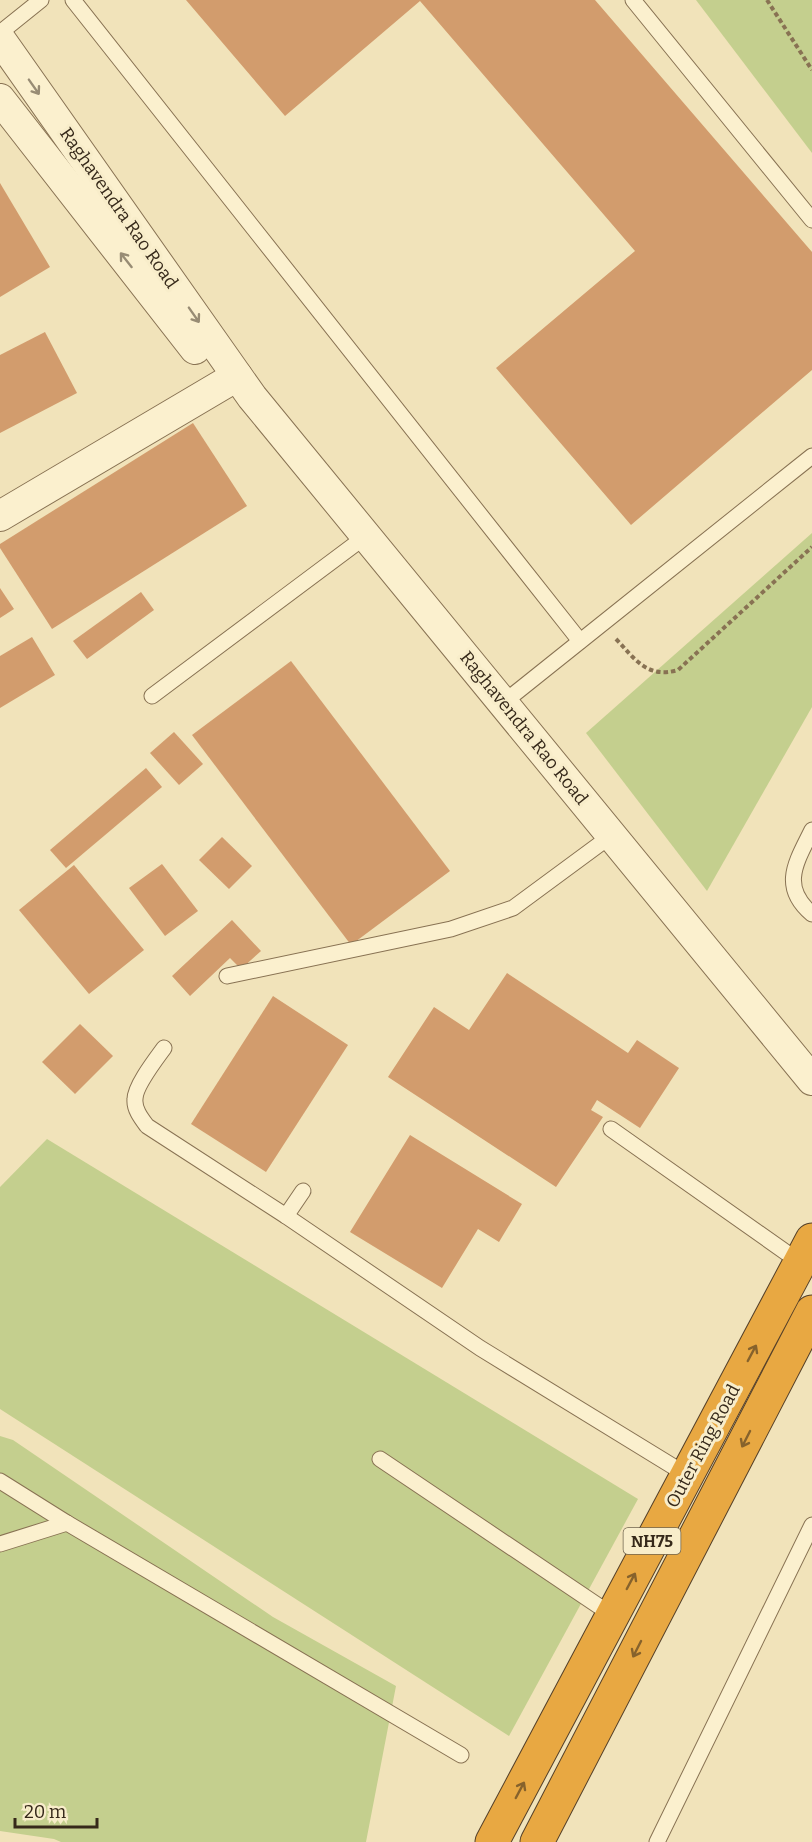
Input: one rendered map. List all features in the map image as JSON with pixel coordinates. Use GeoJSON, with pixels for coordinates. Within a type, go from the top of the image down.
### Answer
{"type":"FeatureCollection","features":[{"type":"Feature","properties":{"kind":"highway","name":"Outer Ring Road"},"geometry":{"type":"LineString","coordinates":[[492,1842],[806,1252]]}},
{"type":"Feature","properties":{"kind":"highway","name":"Outer Ring Road"},"geometry":{"type":"LineString","coordinates":[[537,1842],[812,1312]]}},
{"type":"Feature","properties":{"kind":"street","name":"Raghavendra Rao Road"},"geometry":{"type":"LineString","coordinates":[[0,39],[252,397],[812,1080]]}},
{"type":"Feature","properties":{"kind":"street","name":"Raghavendra Rao Road"},"geometry":{"type":"LineString","coordinates":[[0,99],[203,359],[237,376]]}},
{"type":"Feature","properties":{"kind":"street"},"geometry":{"type":"LineString","coordinates":[[0,516],[237,376]]}},
{"type":"Feature","properties":{"kind":"lane"},"geometry":{"type":"LineString","coordinates":[[0,33],[41,0]]}},
{"type":"Feature","properties":{"kind":"lane"},"geometry":{"type":"LineString","coordinates":[[73,0],[580,641]]}},
{"type":"Feature","properties":{"kind":"lane"},"geometry":{"type":"LineString","coordinates":[[633,0],[812,220]]}},
{"type":"Feature","properties":{"kind":"lane"},"geometry":{"type":"LineString","coordinates":[[503,703],[812,456]]}},
{"type":"Feature","properties":{"kind":"lane"},"geometry":{"type":"LineString","coordinates":[[152,696],[366,536]]}},
{"type":"Feature","properties":{"kind":"lane"},"geometry":{"type":"LineString","coordinates":[[812,830],[793,869],[794,887],[802,903],[812,914]]}},
{"type":"Feature","properties":{"kind":"lane"},"geometry":{"type":"LineString","coordinates":[[228,976],[451,929],[513,908],[612,835]]}},
{"type":"Feature","properties":{"kind":"lane"},"geometry":{"type":"LineString","coordinates":[[164,1048],[134,1099],[138,1114],[147,1126],[286,1216],[480,1348],[687,1475]]}},
{"type":"Feature","properties":{"kind":"lane"},"geometry":{"type":"LineString","coordinates":[[611,1129],[806,1252]]}},
{"type":"Feature","properties":{"kind":"lane"},"geometry":{"type":"LineString","coordinates":[[286,1216],[303,1191]]}},
{"type":"Feature","properties":{"kind":"lane"},"geometry":{"type":"LineString","coordinates":[[380,1459],[612,1615]]}},
{"type":"Feature","properties":{"kind":"lane"},"geometry":{"type":"LineString","coordinates":[[0,1481],[67,1523],[461,1755]]}},
{"type":"Feature","properties":{"kind":"lane"},"geometry":{"type":"LineString","coordinates":[[0,1545],[67,1523]]}},
{"type":"Feature","properties":{"kind":"lane"},"geometry":{"type":"LineString","coordinates":[[657,1842],[812,1525]]}},
{"type":"Feature","properties":{"kind":"path"},"geometry":{"type":"LineString","coordinates":[[767,0],[812,70]]}},
{"type":"Feature","properties":{"kind":"path"},"geometry":{"type":"LineString","coordinates":[[602,624],[640,664],[649,670],[659,673],[678,670],[812,547]]}},
{"type":"Feature","properties":{"kind":"green space"},"geometry":{"type":"Polygon","coordinates":[[[696,0],[812,0],[812,153],[696,0]]]}},
{"type":"Feature","properties":{"kind":"green space"},"geometry":{"type":"Polygon","coordinates":[[[812,533],[812,707],[707,891],[586,733],[812,533]]]}},
{"type":"Feature","properties":{"kind":"green space"},"geometry":{"type":"Polygon","coordinates":[[[47,1139],[638,1499],[509,1736],[0,1409],[0,1187],[47,1139]]]}},
{"type":"Feature","properties":{"kind":"green space"},"geometry":{"type":"Polygon","coordinates":[[[0,1436],[13,1440],[273,1617],[396,1686],[366,1842],[61,1842],[0,1831],[0,1436]]]}},
{"type":"Feature","properties":{"kind":"building"},"geometry":{"type":"Polygon","coordinates":[[[186,0],[595,0],[812,252],[812,370],[631,525],[496,368],[635,251],[420,1],[285,116],[186,0]]]}},
{"type":"Feature","properties":{"kind":"building"},"geometry":{"type":"Polygon","coordinates":[[[0,183],[50,267],[0,297],[0,183]]]}},
{"type":"Feature","properties":{"kind":"building"},"geometry":{"type":"Polygon","coordinates":[[[45,332],[77,393],[0,433],[0,355],[45,332]]]}},
{"type":"Feature","properties":{"kind":"building"},"geometry":{"type":"Polygon","coordinates":[[[193,423],[247,506],[52,629],[0,548],[0,544],[193,423]]]}},
{"type":"Feature","properties":{"kind":"building"},"geometry":{"type":"Polygon","coordinates":[[[0,588],[14,609],[0,618],[0,588]]]}},
{"type":"Feature","properties":{"kind":"building"},"geometry":{"type":"Polygon","coordinates":[[[141,592],[154,610],[87,659],[73,641],[141,592]]]}},
{"type":"Feature","properties":{"kind":"building"},"geometry":{"type":"Polygon","coordinates":[[[32,637],[55,675],[0,708],[0,656],[32,637]]]}},
{"type":"Feature","properties":{"kind":"building"},"geometry":{"type":"Polygon","coordinates":[[[291,661],[450,871],[351,945],[192,735],[291,661]]]}},
{"type":"Feature","properties":{"kind":"building"},"geometry":{"type":"Polygon","coordinates":[[[174,732],[203,764],[179,785],[150,753],[174,732]]]}},
{"type":"Feature","properties":{"kind":"building"},"geometry":{"type":"Polygon","coordinates":[[[146,768],[162,787],[66,868],[50,850],[146,768]]]}},
{"type":"Feature","properties":{"kind":"building"},"geometry":{"type":"Polygon","coordinates":[[[222,837],[252,866],[229,889],[199,860],[222,837]]]}},
{"type":"Feature","properties":{"kind":"building"},"geometry":{"type":"Polygon","coordinates":[[[162,864],[198,911],[165,936],[129,888],[162,864]]]}},
{"type":"Feature","properties":{"kind":"building"},"geometry":{"type":"Polygon","coordinates":[[[74,865],[144,950],[89,994],[19,910],[74,865]]]}},
{"type":"Feature","properties":{"kind":"building"},"geometry":{"type":"Polygon","coordinates":[[[232,920],[261,951],[241,969],[230,958],[190,996],[172,976],[232,920]]]}},
{"type":"Feature","properties":{"kind":"building"},"geometry":{"type":"Polygon","coordinates":[[[507,973],[628,1053],[637,1040],[679,1068],[640,1128],[597,1100],[591,1110],[603,1117],[556,1187],[388,1077],[434,1007],[469,1030],[507,973]]]}},
{"type":"Feature","properties":{"kind":"building"},"geometry":{"type":"Polygon","coordinates":[[[273,996],[348,1045],[266,1172],[191,1124],[273,996]]]}},
{"type":"Feature","properties":{"kind":"building"},"geometry":{"type":"Polygon","coordinates":[[[80,1024],[113,1056],[75,1094],[42,1062],[80,1024]]]}},
{"type":"Feature","properties":{"kind":"building"},"geometry":{"type":"Polygon","coordinates":[[[410,1135],[522,1204],[499,1242],[478,1229],[442,1288],[350,1232],[410,1135]]]}}]}
